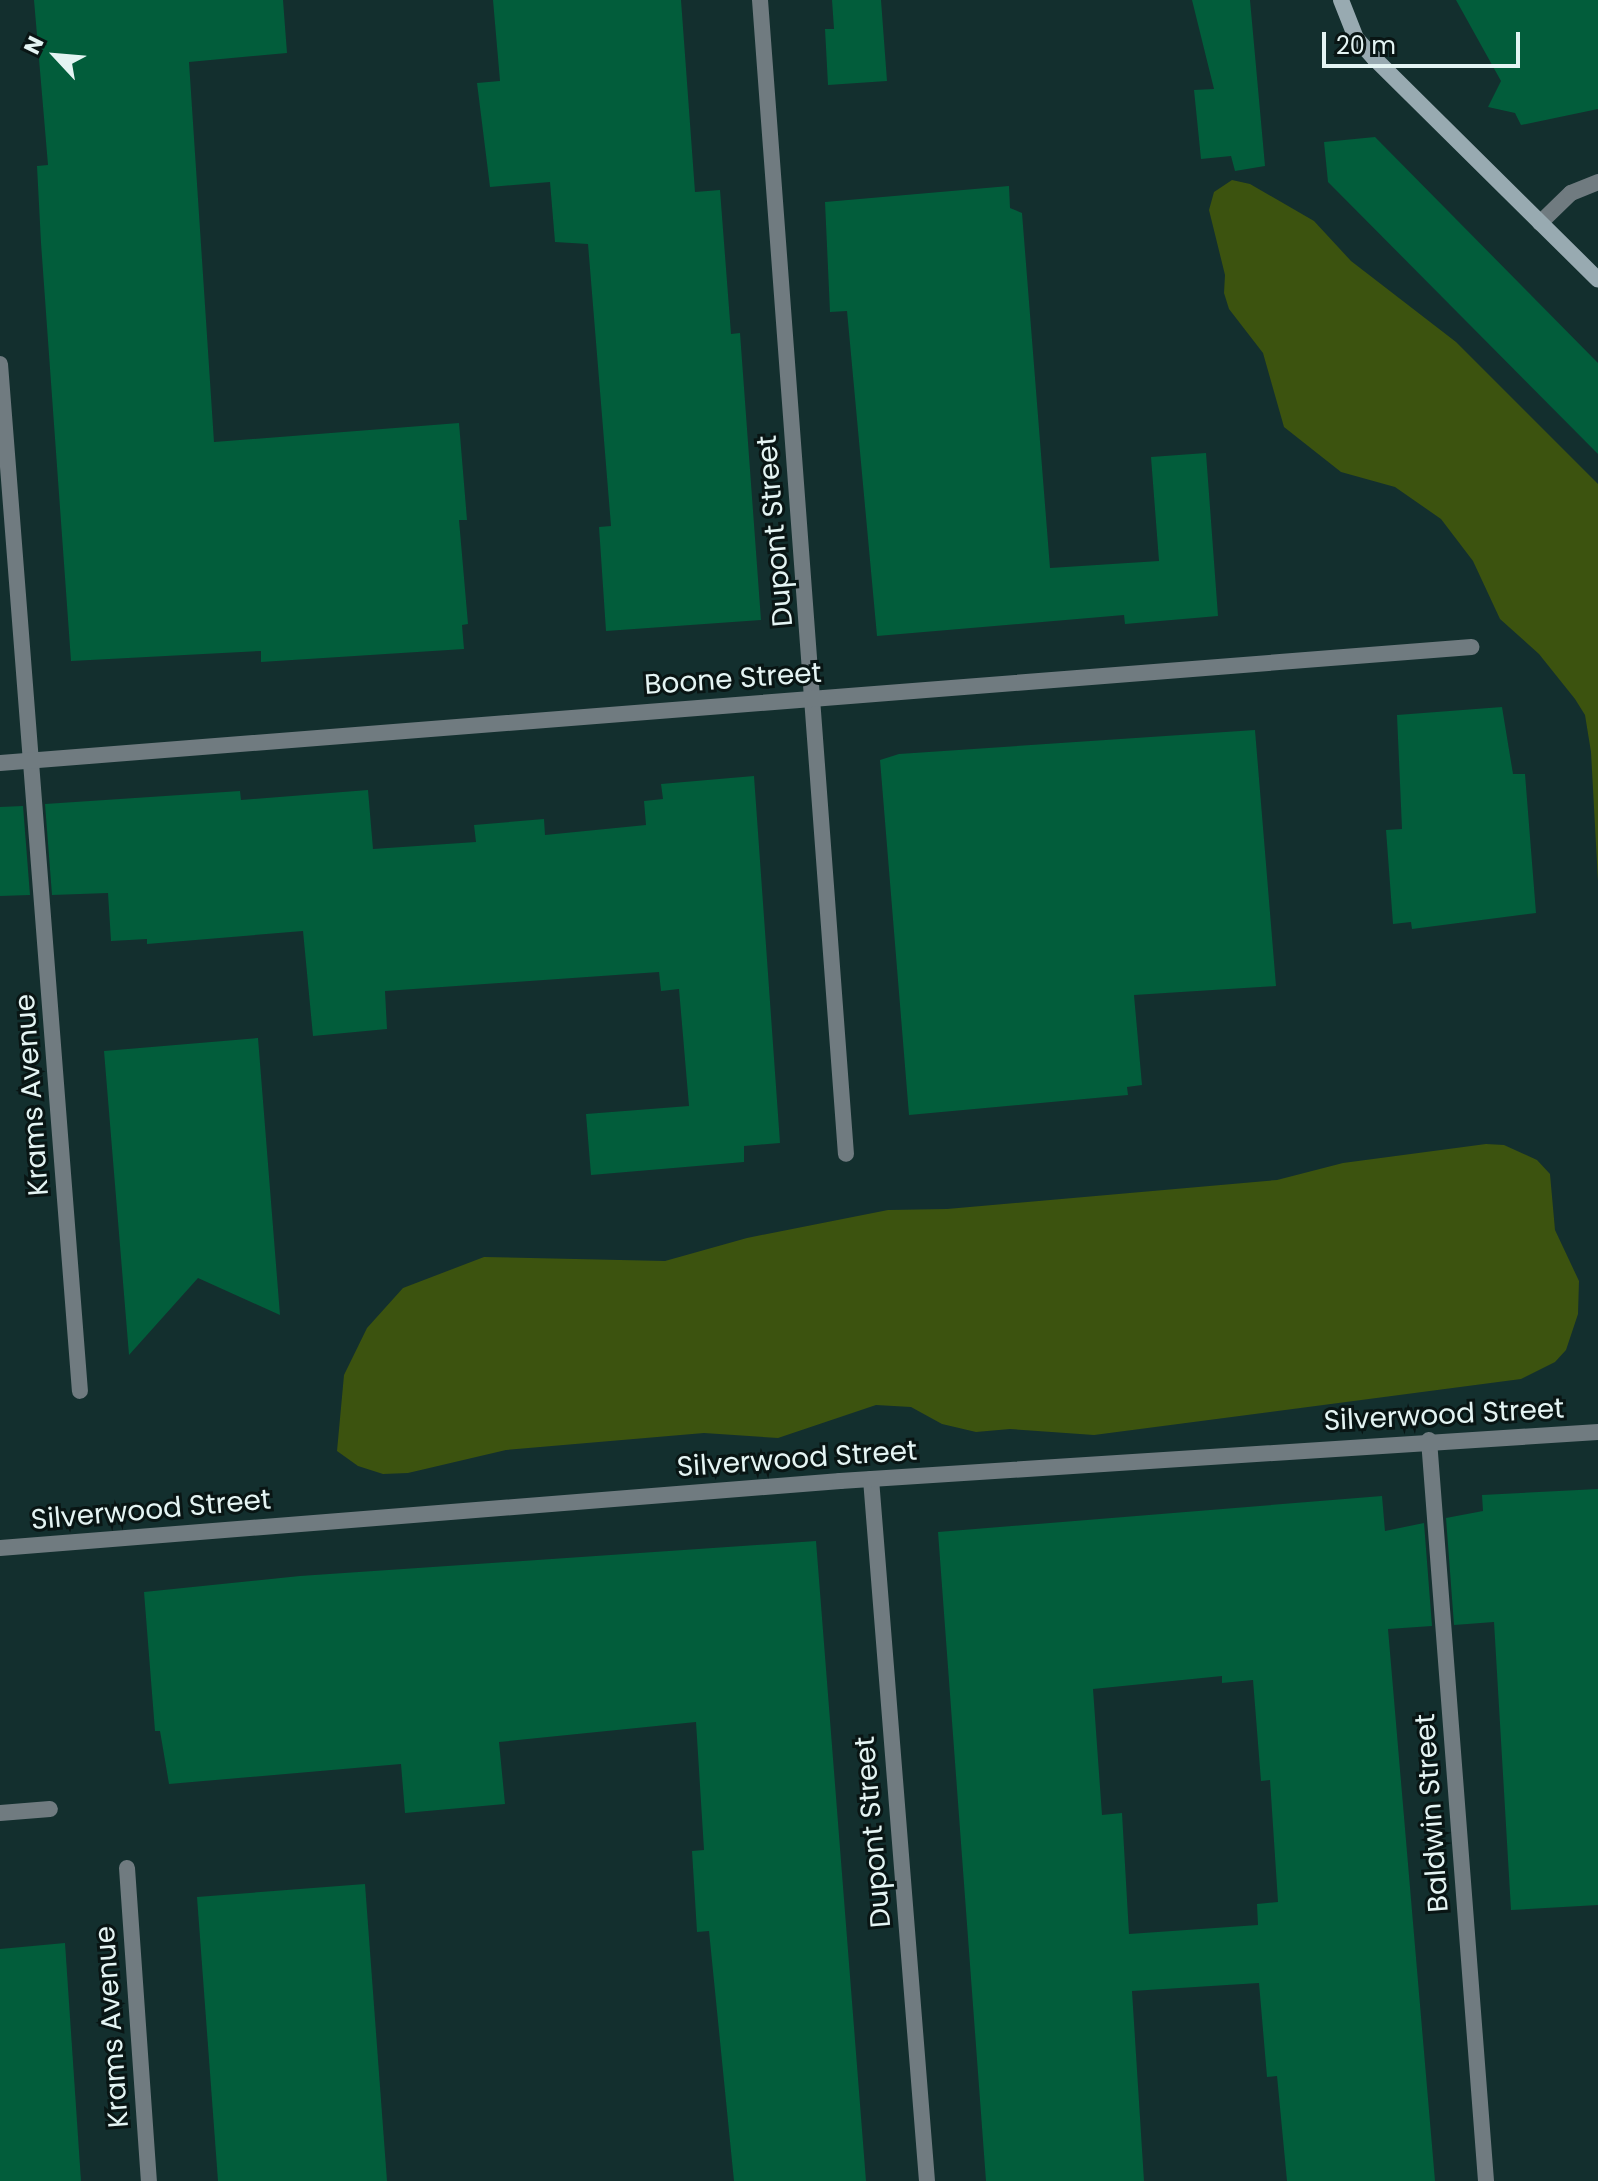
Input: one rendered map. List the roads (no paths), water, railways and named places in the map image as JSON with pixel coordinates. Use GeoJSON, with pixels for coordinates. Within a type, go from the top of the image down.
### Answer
{"type":"FeatureCollection","features":[{"type":"Feature","properties":{"kind":"main road"},"geometry":{"type":"LineString","coordinates":[[1341,0],[1356,38],[1374,58],[1598,280]]}},
{"type":"Feature","properties":{"kind":"street","name":"Dupont Street"},"geometry":{"type":"LineString","coordinates":[[760,0],[846,1154]]}},
{"type":"Feature","properties":{"kind":"street"},"geometry":{"type":"LineString","coordinates":[[1540,223],[1571,193],[1598,182]]}},
{"type":"Feature","properties":{"kind":"street","name":"Krams Avenue"},"geometry":{"type":"LineString","coordinates":[[0,364],[80,1391]]}},
{"type":"Feature","properties":{"kind":"street","name":"Boone Street"},"geometry":{"type":"LineString","coordinates":[[0,763],[1471,647]]}},
{"type":"Feature","properties":{"kind":"street","name":"Silverwood Street"},"geometry":{"type":"LineString","coordinates":[[0,1548],[871,1479],[1429,1440],[1598,1432]]}},
{"type":"Feature","properties":{"kind":"street","name":"Baldwin Street"},"geometry":{"type":"LineString","coordinates":[[1429,1440],[1486,2181]]}},
{"type":"Feature","properties":{"kind":"street","name":"Dupont Street"},"geometry":{"type":"LineString","coordinates":[[871,1479],[927,2181]]}},
{"type":"Feature","properties":{"kind":"street"},"geometry":{"type":"LineString","coordinates":[[0,1813],[50,1809]]}},
{"type":"Feature","properties":{"kind":"street","name":"Krams Avenue"},"geometry":{"type":"LineString","coordinates":[[127,1868],[149,2181]]}}]}
